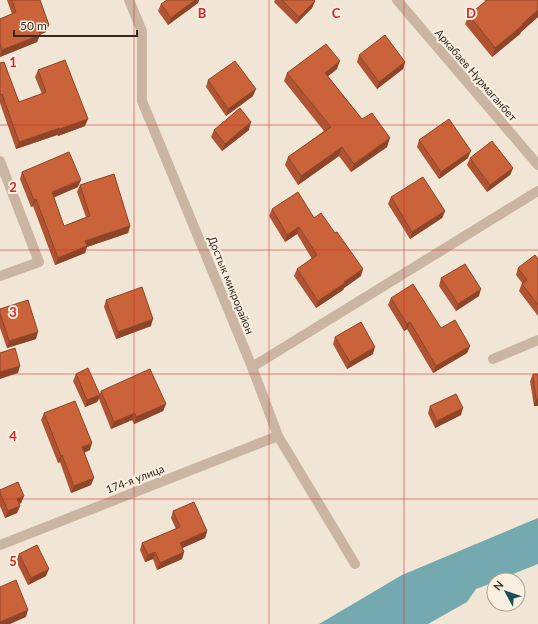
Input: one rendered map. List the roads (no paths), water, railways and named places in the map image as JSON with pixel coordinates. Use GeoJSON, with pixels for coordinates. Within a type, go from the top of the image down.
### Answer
{"type":"FeatureCollection","features":[{"type":"Feature","properties":{"kind":"street","name":"Достык микрорайон"},"geometry":{"type":"LineString","coordinates":[[129,0],[142,30],[142,102],[252,367],[278,436],[355,564]]}},
{"type":"Feature","properties":{"kind":"street","name":"Аркабаев Нурмаганбет"},"geometry":{"type":"LineString","coordinates":[[397,0],[538,165]]}},
{"type":"Feature","properties":{"kind":"street"},"geometry":{"type":"LineString","coordinates":[[0,161],[39,262],[0,276]]}},
{"type":"Feature","properties":{"kind":"street"},"geometry":{"type":"LineString","coordinates":[[252,367],[538,191]]}},
{"type":"Feature","properties":{"kind":"street"},"geometry":{"type":"LineString","coordinates":[[493,359],[538,340]]}},
{"type":"Feature","properties":{"kind":"street","name":"174-я улица"},"geometry":{"type":"LineString","coordinates":[[0,545],[278,436]]}},
{"type":"Feature","properties":{"kind":"water"},"geometry":{"type":"Polygon","coordinates":[[[538,518],[538,564],[518,572],[486,572],[486,585],[476,589],[467,602],[428,624],[319,624],[402,575],[538,518]]]}}]}
